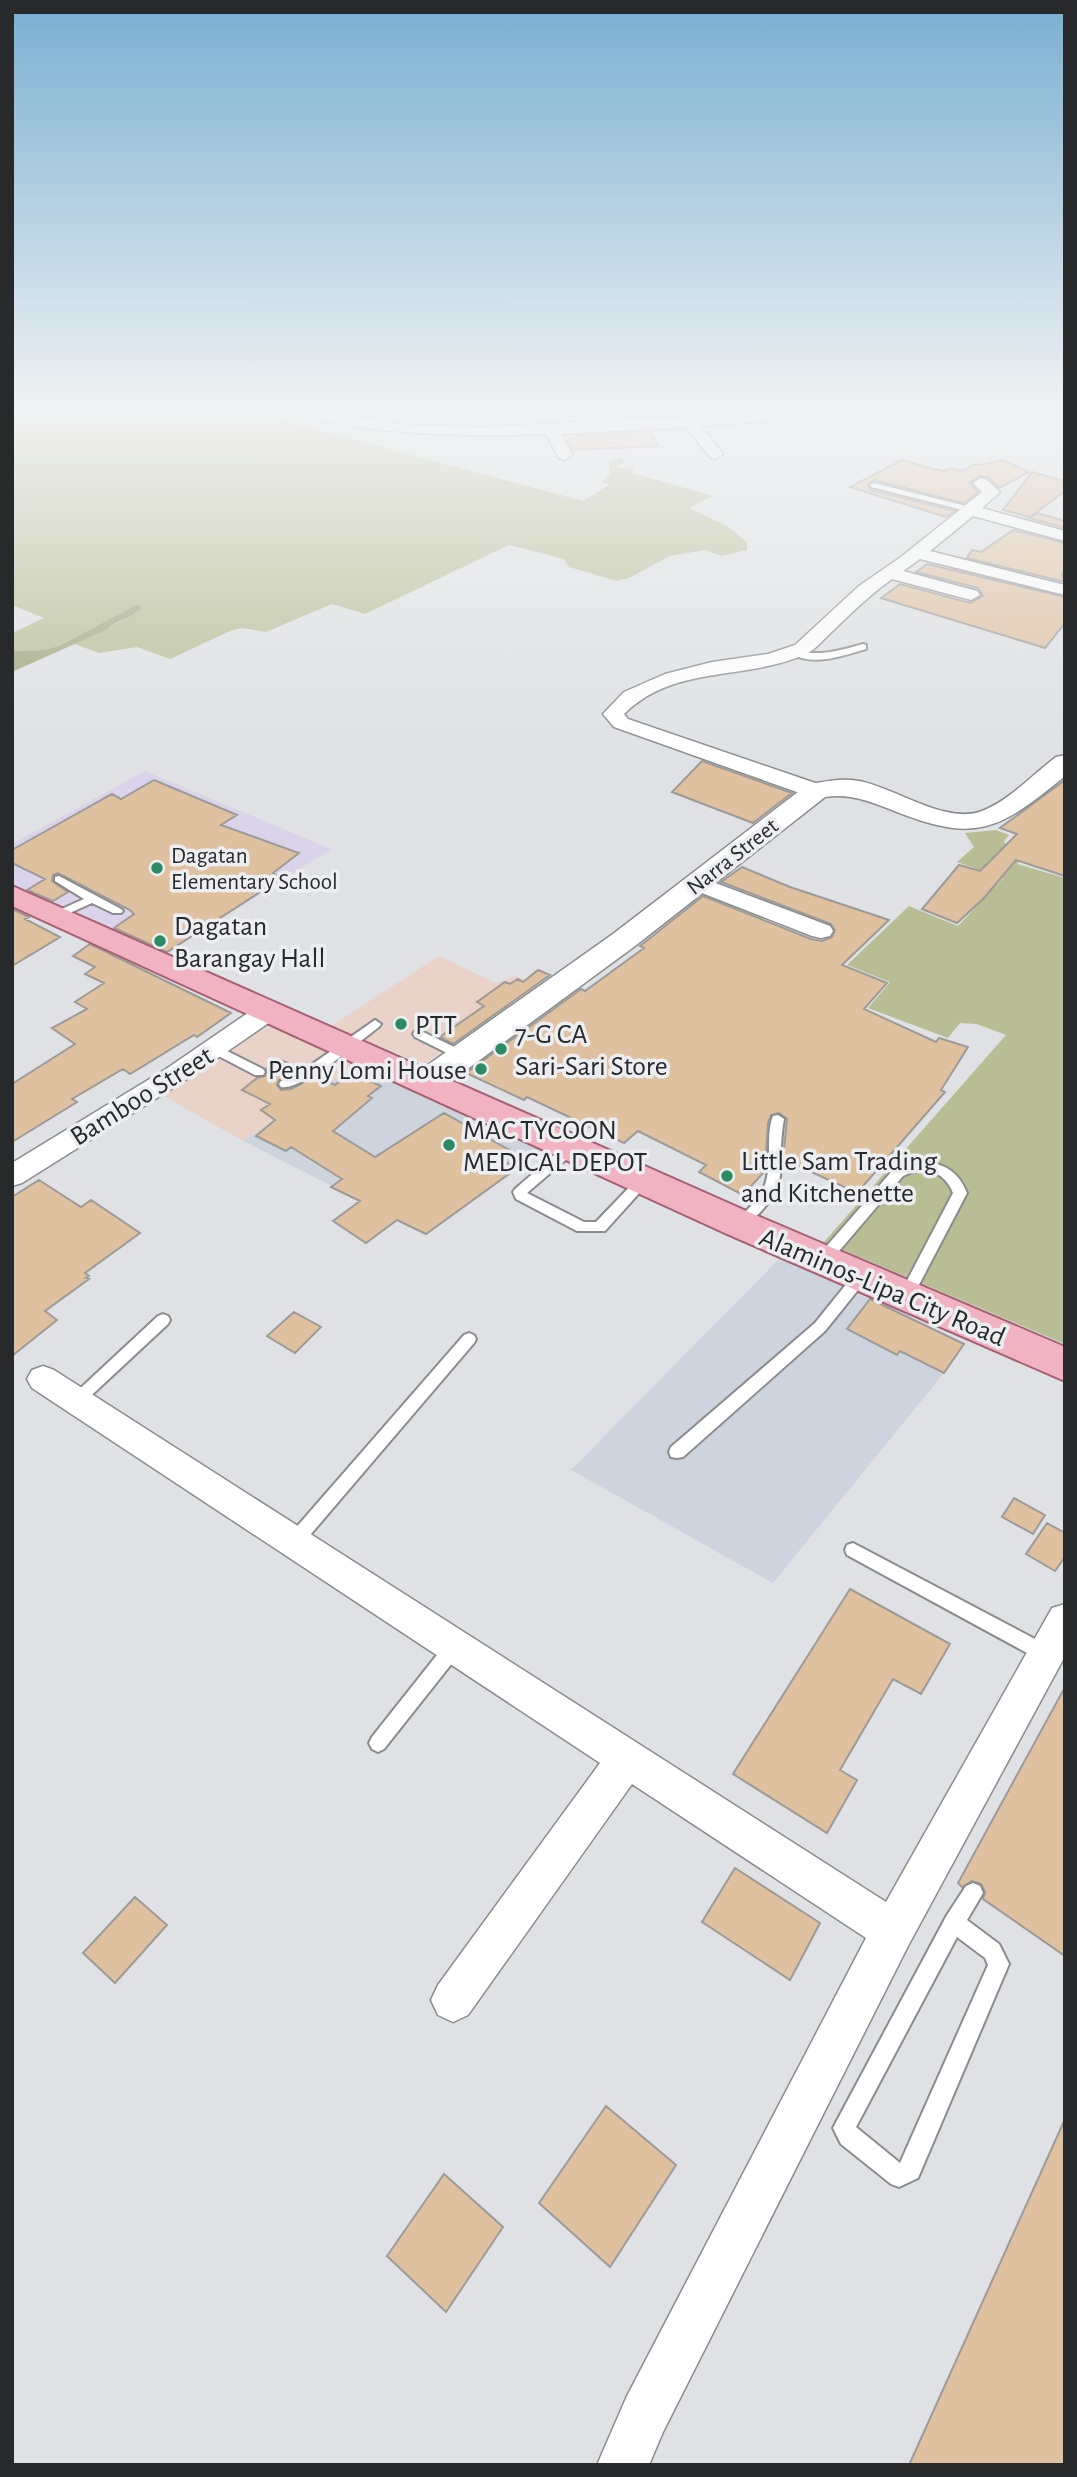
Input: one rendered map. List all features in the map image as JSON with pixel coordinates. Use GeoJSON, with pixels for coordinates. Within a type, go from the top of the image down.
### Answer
{"type":"FeatureCollection","features":[{"type":"Feature","properties":{"kind":"main road","name":"Alaminos-Lipa City Road"},"geometry":{"type":"LineString","coordinates":[[12,895],[740,1224],[1065,1365]]}},
{"type":"Feature","properties":{"kind":"street"},"geometry":{"type":"LineString","coordinates":[[950,527],[864,590],[809,643],[794,653],[672,678],[631,696],[613,714],[621,723],[816,791],[834,786],[859,789],[944,819],[978,822],[1002,811],[1065,763]]}},
{"type":"Feature","properties":{"kind":"street"},"geometry":{"type":"LineString","coordinates":[[1031,527],[1065,536]]}},
{"type":"Feature","properties":{"kind":"street"},"geometry":{"type":"LineString","coordinates":[[917,553],[1065,590]]}},
{"type":"Feature","properties":{"kind":"street"},"geometry":{"type":"LineString","coordinates":[[889,573],[971,595]]}},
{"type":"Feature","properties":{"kind":"street","name":"Narra Street"},"geometry":{"type":"LineString","coordinates":[[428,1082],[624,940],[816,791]]}},
{"type":"Feature","properties":{"kind":"street"},"geometry":{"type":"LineString","coordinates":[[697,883],[821,931]]}},
{"type":"Feature","properties":{"kind":"street","name":"Bamboo Street"},"geometry":{"type":"LineString","coordinates":[[12,1175],[215,1049],[267,1012]]}},
{"type":"Feature","properties":{"kind":"street"},"geometry":{"type":"LineString","coordinates":[[43,1379],[893,1931]]}},
{"type":"Feature","properties":{"kind":"street"},"geometry":{"type":"LineString","coordinates":[[623,2465],[645,2414],[893,1931],[1054,1636]]}},
{"type":"Feature","properties":{"kind":"street"},"geometry":{"type":"LineString","coordinates":[[453,2000],[627,1758]]}},
{"type":"Feature","properties":{"kind":"lane"},"geometry":{"type":"LineString","coordinates":[[794,653],[811,659],[824,659],[863,647]]}},
{"type":"Feature","properties":{"kind":"lane"},"geometry":{"type":"LineString","coordinates":[[59,879],[117,911]]}},
{"type":"Feature","properties":{"kind":"lane"},"geometry":{"type":"LineString","coordinates":[[59,914],[92,899]]}},
{"type":"Feature","properties":{"kind":"lane"},"geometry":{"type":"LineString","coordinates":[[285,1084],[298,1080],[375,1024]]}},
{"type":"Feature","properties":{"kind":"lane"},"geometry":{"type":"LineString","coordinates":[[419,1034],[463,1056]]}},
{"type":"Feature","properties":{"kind":"lane"},"geometry":{"type":"LineString","coordinates":[[215,1049],[260,1072]]}},
{"type":"Feature","properties":{"kind":"lane"},"geometry":{"type":"LineString","coordinates":[[740,1224],[758,1207],[774,1182],[774,1134],[778,1119]]}},
{"type":"Feature","properties":{"kind":"lane"},"geometry":{"type":"LineString","coordinates":[[571,1148],[520,1192],[521,1196],[582,1227],[592,1229],[600,1227],[644,1180]]}},
{"type":"Feature","properties":{"kind":"lane"},"geometry":{"type":"LineString","coordinates":[[823,1260],[898,1173],[920,1164],[934,1166],[958,1184],[960,1193],[906,1296]]}},
{"type":"Feature","properties":{"kind":"lane"},"geometry":{"type":"LineString","coordinates":[[677,1452],[820,1327],[861,1276]]}},
{"type":"Feature","properties":{"kind":"lane"},"geometry":{"type":"LineString","coordinates":[[76,1401],[163,1320]]}},
{"type":"Feature","properties":{"kind":"lane"},"geometry":{"type":"LineString","coordinates":[[293,1543],[470,1339]]}},
{"type":"Feature","properties":{"kind":"lane"},"geometry":{"type":"LineString","coordinates":[[853,1550],[1054,1636]]}},
{"type":"Feature","properties":{"kind":"lane"},"geometry":{"type":"LineString","coordinates":[[378,1743],[454,1646]]}},
{"type":"Feature","properties":{"kind":"lane"},"geometry":{"type":"LineString","coordinates":[[954,1922],[992,1951],[999,1964],[910,2170],[899,2176],[849,2136],[844,2128],[954,1922],[973,1893]]}},
{"type":"Feature","properties":{"kind":"shaded area","name":"Dagatan Elementary School"},"geometry":{"type":"Polygon","coordinates":[[[145,771],[331,849],[184,942],[156,929],[139,940],[12,887],[12,844],[145,771]]]}},
{"type":"Feature","properties":{"kind":"shaded area"},"geometry":{"type":"Polygon","coordinates":[[[439,956],[496,983],[516,976],[539,987],[425,1064],[330,1027],[439,956]]]}},
{"type":"Feature","properties":{"kind":"shaded area"},"geometry":{"type":"Polygon","coordinates":[[[270,1027],[359,1065],[243,1141],[162,1095],[251,1035],[270,1027]]]}},
{"type":"Feature","properties":{"kind":"shaded area"},"geometry":{"type":"Polygon","coordinates":[[[359,1065],[544,1149],[426,1234],[243,1141],[359,1065]]]}},
{"type":"Feature","properties":{"kind":"shaded area"},"geometry":{"type":"Polygon","coordinates":[[[781,1257],[964,1344],[944,1373],[773,1583],[571,1470],[781,1257]]]}},
{"type":"Feature","properties":{"kind":"green space"},"geometry":{"type":"Polygon","coordinates":[[[12,527],[728,527],[747,542],[747,550],[722,556],[705,550],[670,556],[629,578],[617,581],[569,567],[564,559],[509,545],[365,614],[332,604],[266,632],[242,628],[230,631],[170,659],[137,647],[99,653],[75,644],[137,613],[138,604],[59,646],[45,650],[12,651],[12,633],[44,618],[12,605],[12,527]]]}},
{"type":"Feature","properties":{"kind":"green space"},"geometry":{"type":"Polygon","coordinates":[[[138,604],[141,608],[138,612],[108,629],[12,672],[12,651],[45,650],[59,646],[138,604]]]}},
{"type":"Feature","properties":{"kind":"green space"},"geometry":{"type":"Polygon","coordinates":[[[996,830],[1009,835],[1004,841],[1006,845],[1027,853],[1017,864],[1065,878],[1065,1344],[824,1242],[1006,1035],[977,1024],[960,1023],[948,1038],[868,1008],[890,982],[847,965],[909,906],[958,926],[1003,878],[957,862],[974,847],[965,833],[996,830]]]}},
{"type":"Feature","properties":{"kind":"building"},"geometry":{"type":"Polygon","coordinates":[[[1013,530],[1065,543],[1065,571],[1062,574],[1065,582],[967,558],[972,550],[981,552],[1013,530]]]}},
{"type":"Feature","properties":{"kind":"building"},"geometry":{"type":"Polygon","coordinates":[[[927,564],[1065,597],[1065,623],[1045,648],[881,598],[900,584],[970,603],[983,596],[978,588],[916,572],[927,564]]]}},
{"type":"Feature","properties":{"kind":"building"},"geometry":{"type":"Polygon","coordinates":[[[702,761],[792,793],[753,823],[672,792],[702,761]]]}},
{"type":"Feature","properties":{"kind":"building","name":"Dagatan Elementary School"},"geometry":{"type":"Polygon","coordinates":[[[154,780],[237,815],[221,825],[299,853],[273,873],[282,878],[167,952],[114,928],[134,914],[130,910],[58,873],[53,875],[52,881],[68,892],[53,901],[27,890],[45,879],[12,863],[12,850],[112,794],[121,799],[154,780]]]}},
{"type":"Feature","properties":{"kind":"building"},"geometry":{"type":"Polygon","coordinates":[[[1065,780],[1065,876],[1016,860],[984,898],[957,923],[922,909],[959,865],[980,871],[1017,834],[1000,828],[1065,780]]]}},
{"type":"Feature","properties":{"kind":"building"},"geometry":{"type":"Polygon","coordinates":[[[742,867],[790,887],[889,920],[842,965],[887,983],[864,1009],[936,1042],[939,1038],[968,1047],[941,1090],[945,1092],[857,1193],[783,1159],[787,1119],[779,1113],[771,1115],[768,1123],[765,1171],[743,1195],[699,1172],[706,1165],[638,1131],[624,1143],[527,1097],[524,1100],[466,1073],[581,989],[585,991],[644,948],[640,946],[703,896],[811,939],[822,941],[832,937],[835,930],[831,924],[721,882],[742,867]]]}},
{"type":"Feature","properties":{"kind":"building"},"geometry":{"type":"Polygon","coordinates":[[[12,909],[60,937],[12,966],[12,909]]]}},
{"type":"Feature","properties":{"kind":"building"},"geometry":{"type":"Polygon","coordinates":[[[90,944],[231,1013],[197,1037],[194,1035],[130,1074],[123,1069],[72,1099],[77,1102],[12,1142],[12,1084],[75,1044],[52,1028],[87,1009],[75,1002],[104,983],[85,974],[95,967],[73,956],[90,944]]]}},
{"type":"Feature","properties":{"kind":"building"},"geometry":{"type":"Polygon","coordinates":[[[538,970],[550,975],[453,1044],[440,1037],[484,1006],[477,1002],[505,982],[510,984],[518,979],[523,982],[538,970]]]}},
{"type":"Feature","properties":{"kind":"building"},"geometry":{"type":"Polygon","coordinates":[[[279,1059],[301,1069],[279,1080],[277,1085],[281,1090],[291,1089],[316,1076],[335,1085],[351,1072],[381,1086],[368,1096],[372,1098],[333,1131],[375,1157],[444,1113],[513,1152],[502,1159],[516,1169],[426,1234],[397,1220],[366,1243],[333,1221],[360,1201],[331,1187],[342,1179],[291,1147],[286,1151],[256,1136],[275,1120],[261,1110],[270,1104],[242,1090],[257,1078],[265,1076],[266,1069],[279,1059]]]}},
{"type":"Feature","properties":{"kind":"building"},"geometry":{"type":"Polygon","coordinates":[[[39,1180],[81,1207],[91,1200],[140,1233],[85,1273],[89,1279],[45,1311],[57,1320],[12,1356],[12,1197],[39,1180]]]}},
{"type":"Feature","properties":{"kind":"building"},"geometry":{"type":"Polygon","coordinates":[[[870,1299],[964,1344],[944,1373],[900,1351],[897,1355],[847,1329],[870,1299]]]}},
{"type":"Feature","properties":{"kind":"building"},"geometry":{"type":"Polygon","coordinates":[[[294,1312],[321,1327],[295,1353],[267,1336],[294,1312]]]}},
{"type":"Feature","properties":{"kind":"building"},"geometry":{"type":"Polygon","coordinates":[[[1014,1498],[1045,1515],[1033,1534],[1002,1517],[1014,1498]]]}},
{"type":"Feature","properties":{"kind":"building"},"geometry":{"type":"Polygon","coordinates":[[[1047,1523],[1065,1533],[1065,1557],[1055,1571],[1026,1554],[1047,1523]]]}},
{"type":"Feature","properties":{"kind":"building"},"geometry":{"type":"Polygon","coordinates":[[[850,1589],[950,1644],[921,1694],[893,1679],[840,1770],[857,1780],[827,1833],[733,1774],[850,1589]]]}},
{"type":"Feature","properties":{"kind":"building"},"geometry":{"type":"Polygon","coordinates":[[[1065,1687],[1065,1956],[983,1899],[985,1892],[981,1884],[972,1881],[962,1887],[958,1883],[1065,1687]]]}},
{"type":"Feature","properties":{"kind":"building"},"geometry":{"type":"Polygon","coordinates":[[[735,1868],[820,1923],[790,1980],[702,1922],[735,1868]]]}},
{"type":"Feature","properties":{"kind":"building"},"geometry":{"type":"Polygon","coordinates":[[[135,1897],[167,1925],[115,1983],[83,1953],[135,1897]]]}},
{"type":"Feature","properties":{"kind":"building"},"geometry":{"type":"Polygon","coordinates":[[[606,2106],[676,2165],[610,2267],[539,2203],[606,2106]]]}},
{"type":"Feature","properties":{"kind":"building"},"geometry":{"type":"Polygon","coordinates":[[[1065,2119],[1065,2465],[909,2465],[1065,2119]]]}},
{"type":"Feature","properties":{"kind":"building"},"geometry":{"type":"Polygon","coordinates":[[[444,2174],[503,2227],[446,2312],[387,2256],[444,2174]]]}},
{"type":"Feature","properties":{"kind":"place","name":"Dagatan Elementary School"},"geometry":{"type":"Point","coordinates":[157,868]}},
{"type":"Feature","properties":{"kind":"place","name":"Dagatan Barangay Hall"},"geometry":{"type":"Point","coordinates":[160,941]}},
{"type":"Feature","properties":{"kind":"place","name":"PTT"},"geometry":{"type":"Point","coordinates":[401,1024]}},
{"type":"Feature","properties":{"kind":"place","name":"7-G CA Sari-Sari Store"},"geometry":{"type":"Point","coordinates":[501,1049]}},
{"type":"Feature","properties":{"kind":"place","name":"Penny Lomi House"},"geometry":{"type":"Point","coordinates":[481,1069]}},
{"type":"Feature","properties":{"kind":"place","name":"MAC TYCOON MEDICAL DEPOT"},"geometry":{"type":"Point","coordinates":[449,1145]}},
{"type":"Feature","properties":{"kind":"place","name":"Little Sam Trading and Kitchenette"},"geometry":{"type":"Point","coordinates":[727,1176]}}]}
